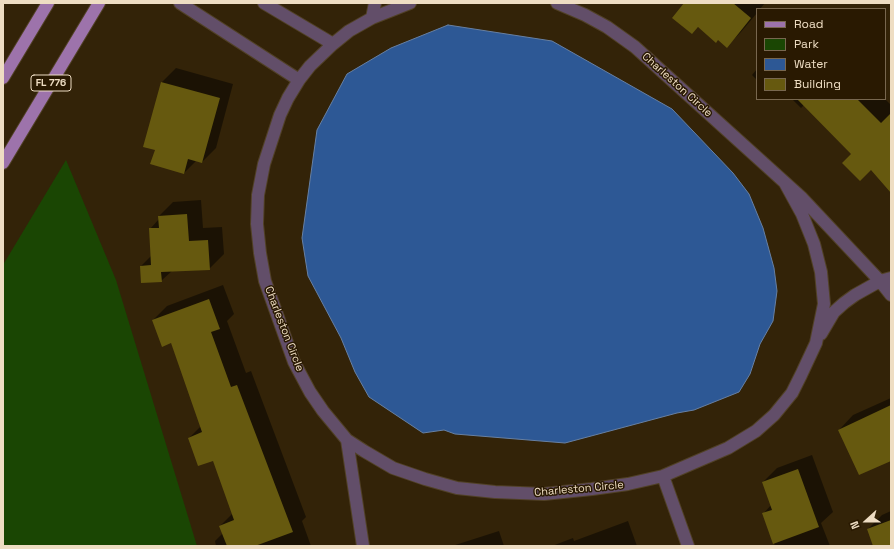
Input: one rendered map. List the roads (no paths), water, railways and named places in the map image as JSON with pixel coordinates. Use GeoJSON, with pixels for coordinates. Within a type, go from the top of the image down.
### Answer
{"type":"FeatureCollection","features":[{"type":"Feature","properties":{"kind":"main road"},"geometry":{"type":"LineString","coordinates":[[3,78],[48,3]]}},
{"type":"Feature","properties":{"kind":"main road","name":"FL 776"},"geometry":{"type":"LineString","coordinates":[[3,163],[99,3]]}},
{"type":"Feature","properties":{"kind":"street"},"geometry":{"type":"LineString","coordinates":[[180,3],[299,80]]}},
{"type":"Feature","properties":{"kind":"street"},"geometry":{"type":"LineString","coordinates":[[264,3],[333,44]]}},
{"type":"Feature","properties":{"kind":"street"},"geometry":{"type":"LineString","coordinates":[[372,18],[375,3]]}},
{"type":"Feature","properties":{"kind":"street","name":"Charleston Circle"},"geometry":{"type":"LineString","coordinates":[[410,3],[372,18],[349,31],[310,66],[299,80],[280,115],[264,164],[258,195],[257,224],[265,281],[294,362],[310,392],[323,411],[347,440],[393,468],[457,488],[495,492],[544,494],[585,490],[628,484],[663,476],[728,448],[756,432],[774,415],[792,393],[816,343],[824,304],[821,272],[814,244],[802,214],[785,183]]}},
{"type":"Feature","properties":{"kind":"street","name":"Charleston Circle"},"geometry":{"type":"LineString","coordinates":[[557,3],[585,15],[607,27],[635,47],[802,198],[885,280],[891,295]]}},
{"type":"Feature","properties":{"kind":"street"},"geometry":{"type":"LineString","coordinates":[[816,343],[834,312],[855,295],[885,280]]}},
{"type":"Feature","properties":{"kind":"street"},"geometry":{"type":"LineString","coordinates":[[347,440],[363,546]]}},
{"type":"Feature","properties":{"kind":"street"},"geometry":{"type":"LineString","coordinates":[[663,476],[688,546]]}},
{"type":"Feature","properties":{"kind":"water"},"geometry":{"type":"Polygon","coordinates":[[[448,25],[552,41],[672,109],[733,173],[749,194],[763,228],[774,268],[777,291],[773,321],[760,344],[750,374],[739,392],[694,410],[677,413],[565,443],[455,434],[444,430],[423,433],[369,397],[355,372],[341,338],[308,276],[302,238],[317,130],[347,74],[391,48],[448,25]]]}}]}
